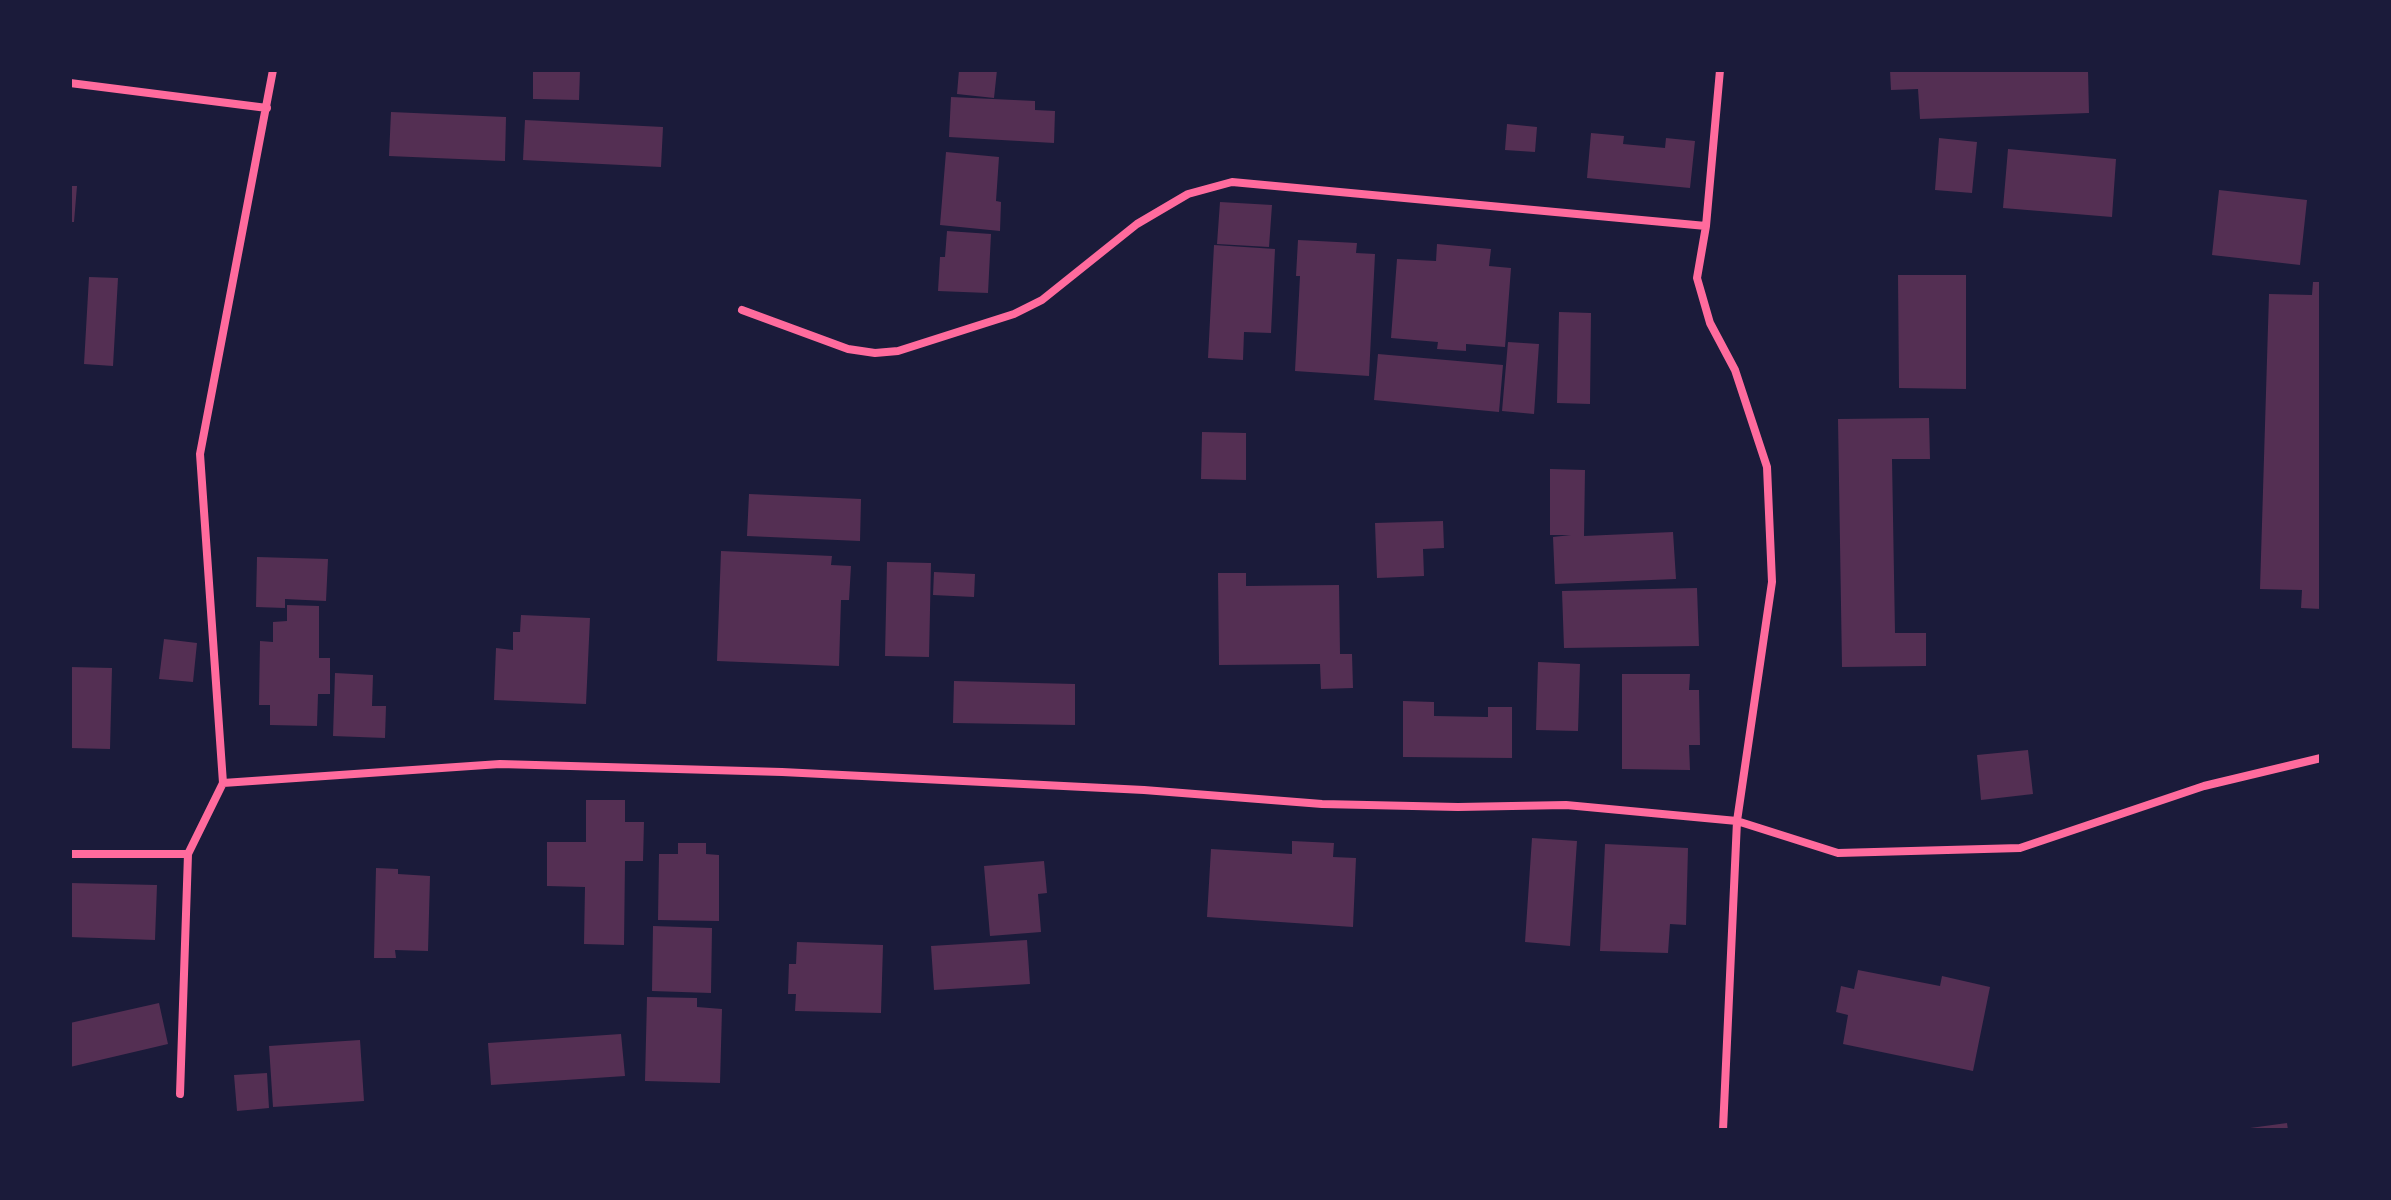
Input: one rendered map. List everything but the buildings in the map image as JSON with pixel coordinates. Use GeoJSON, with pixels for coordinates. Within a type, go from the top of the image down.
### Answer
{"type":"FeatureCollection","features":[{"type":"Feature","properties":{"kind":"street"},"geometry":{"type":"LineString","coordinates":[[180,1094],[188,854],[223,783],[200,454],[273,70]]}},
{"type":"Feature","properties":{"kind":"street"},"geometry":{"type":"LineString","coordinates":[[1720,70],[1706,226],[1697,278],[1710,323],[1735,370],[1767,467],[1772,582],[1737,821],[1723,1130]]}},
{"type":"Feature","properties":{"kind":"street"},"geometry":{"type":"LineString","coordinates":[[70,83],[267,108]]}},
{"type":"Feature","properties":{"kind":"street"},"geometry":{"type":"LineString","coordinates":[[742,310],[848,349],[875,353],[898,351],[1014,314],[1042,300],[1137,224],[1188,194],[1232,182],[1706,226]]}},
{"type":"Feature","properties":{"kind":"street"},"geometry":{"type":"LineString","coordinates":[[223,783],[500,764],[782,772],[1144,790],[1322,804],[1458,807],[1566,805],[1737,821],[1838,853],[2020,848],[2204,786],[2321,758]]}},
{"type":"Feature","properties":{"kind":"street"},"geometry":{"type":"LineString","coordinates":[[70,854],[188,854]]}}]}
